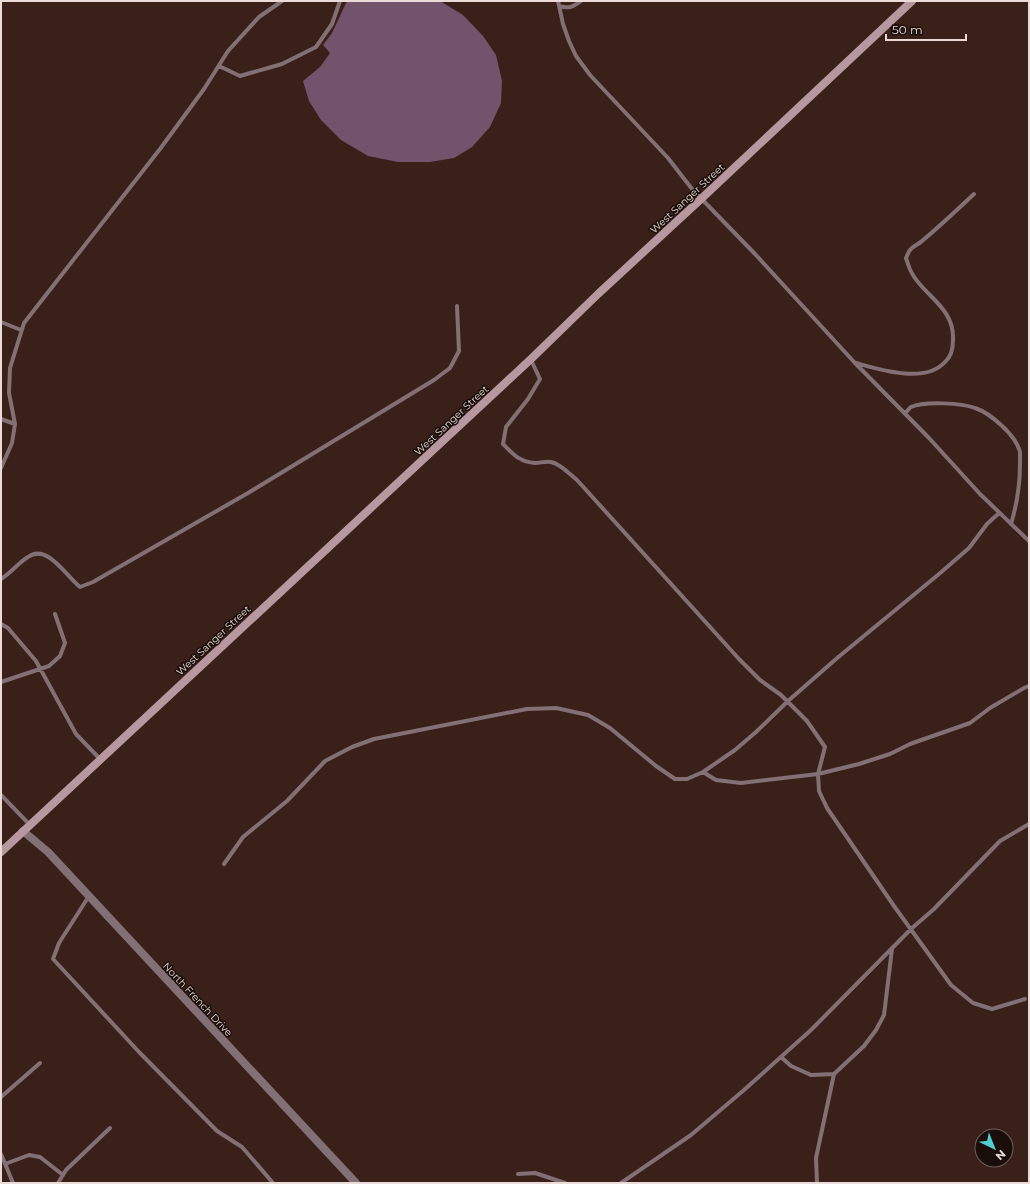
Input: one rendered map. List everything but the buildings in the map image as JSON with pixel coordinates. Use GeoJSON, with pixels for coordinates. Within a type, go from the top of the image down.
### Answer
{"type":"FeatureCollection","features":[{"type":"Feature","properties":{"kind":"main road","name":"West Sanger Street"},"geometry":{"type":"LineString","coordinates":[[1,852],[531,360],[598,294],[912,1]]}},
{"type":"Feature","properties":{"kind":"street","name":"North French Drive"},"geometry":{"type":"LineString","coordinates":[[23,831],[48,852],[356,1183]]}},
{"type":"Feature","properties":{"kind":"lane"},"geometry":{"type":"LineString","coordinates":[[1,468],[12,443],[15,424],[9,393],[10,368],[24,323],[55,281],[160,149],[204,88],[228,51],[259,17],[282,1]]}},
{"type":"Feature","properties":{"kind":"lane"},"geometry":{"type":"LineString","coordinates":[[219,66],[240,76],[282,64],[316,47],[332,24],[340,1]]}},
{"type":"Feature","properties":{"kind":"lane"},"geometry":{"type":"LineString","coordinates":[[558,1],[563,24],[576,56],[590,75],[668,158],[701,199],[755,254],[856,363],[999,513],[1029,541]]}},
{"type":"Feature","properties":{"kind":"lane"},"geometry":{"type":"LineString","coordinates":[[559,6],[567,9],[580,1]]}},
{"type":"Feature","properties":{"kind":"lane"},"geometry":{"type":"LineString","coordinates":[[856,363],[892,372],[927,374],[939,368],[946,361],[953,347],[953,335],[950,323],[944,310],[910,272],[906,258],[910,249],[920,243],[974,194]]}},
{"type":"Feature","properties":{"kind":"lane"},"geometry":{"type":"LineString","coordinates":[[1,579],[29,556],[38,552],[50,556],[74,582],[80,586],[93,582],[248,493],[434,380],[450,368],[459,351],[458,306]]}},
{"type":"Feature","properties":{"kind":"lane"},"geometry":{"type":"LineString","coordinates":[[1,322],[21,330]]}},
{"type":"Feature","properties":{"kind":"lane"},"geometry":{"type":"LineString","coordinates":[[531,360],[540,379],[528,399],[506,427],[503,444],[522,461],[535,463],[551,462],[562,468],[577,480],[739,659],[760,680],[788,702],[807,721],[825,747],[818,774],[819,791],[827,808],[951,985],[972,1004],[992,1009],[1025,999]]}},
{"type":"Feature","properties":{"kind":"lane"},"geometry":{"type":"LineString","coordinates":[[905,414],[911,407],[923,404],[956,405],[975,408],[996,420],[1011,436],[1020,451],[1020,475],[1016,506],[1011,524]]}},
{"type":"Feature","properties":{"kind":"lane"},"geometry":{"type":"LineString","coordinates":[[1,419],[15,424]]}},
{"type":"Feature","properties":{"kind":"lane"},"geometry":{"type":"LineString","coordinates":[[224,864],[243,837],[287,801],[325,761],[352,747],[374,739],[527,709],[556,708],[588,715],[610,728],[656,766],[675,779],[687,779],[703,772],[741,745],[836,659],[969,548],[987,524],[999,513]]}},
{"type":"Feature","properties":{"kind":"lane"},"geometry":{"type":"LineString","coordinates":[[1,682],[49,666],[60,656],[65,642],[54,614]]}},
{"type":"Feature","properties":{"kind":"lane"},"geometry":{"type":"LineString","coordinates":[[1,624],[8,628],[36,660],[76,734],[100,760]]}},
{"type":"Feature","properties":{"kind":"lane"},"geometry":{"type":"LineString","coordinates":[[703,772],[716,780],[741,783],[818,774],[890,754],[910,744],[970,723],[990,708],[1029,686]]}},
{"type":"Feature","properties":{"kind":"lane"},"geometry":{"type":"LineString","coordinates":[[1,795],[30,825]]}},
{"type":"Feature","properties":{"kind":"lane"},"geometry":{"type":"LineString","coordinates":[[621,1183],[640,1168],[691,1135],[781,1057],[811,1030],[1000,841],[1028,825]]}},
{"type":"Feature","properties":{"kind":"lane"},"geometry":{"type":"LineString","coordinates":[[89,896],[59,943],[53,959],[161,1075],[216,1131],[242,1147],[273,1183]]}},
{"type":"Feature","properties":{"kind":"lane"},"geometry":{"type":"LineString","coordinates":[[817,1183],[816,1158],[834,1074],[864,1046],[876,1030],[884,1015],[892,949]]}},
{"type":"Feature","properties":{"kind":"lane"},"geometry":{"type":"LineString","coordinates":[[781,1057],[791,1066],[811,1074],[834,1074]]}},
{"type":"Feature","properties":{"kind":"lane"},"geometry":{"type":"LineString","coordinates":[[1,1097],[40,1063]]}},
{"type":"Feature","properties":{"kind":"lane"},"geometry":{"type":"LineString","coordinates":[[58,1183],[71,1165],[110,1128]]}},
{"type":"Feature","properties":{"kind":"lane"},"geometry":{"type":"LineString","coordinates":[[1,1154],[13,1183]]}},
{"type":"Feature","properties":{"kind":"lane"},"geometry":{"type":"LineString","coordinates":[[5,1164],[29,1155],[40,1157],[63,1175]]}},
{"type":"Feature","properties":{"kind":"lane"},"geometry":{"type":"LineString","coordinates":[[518,1174],[535,1173],[565,1183]]}},
{"type":"Feature","properties":{"kind":"shaded area"},"geometry":{"type":"Polygon","coordinates":[[[347,1],[440,1],[463,15],[483,36],[496,55],[502,81],[501,103],[490,127],[472,147],[454,158],[430,162],[398,162],[368,156],[341,140],[321,120],[309,101],[303,81],[320,67],[330,53],[323,45],[332,33],[347,1]]]}}]}
